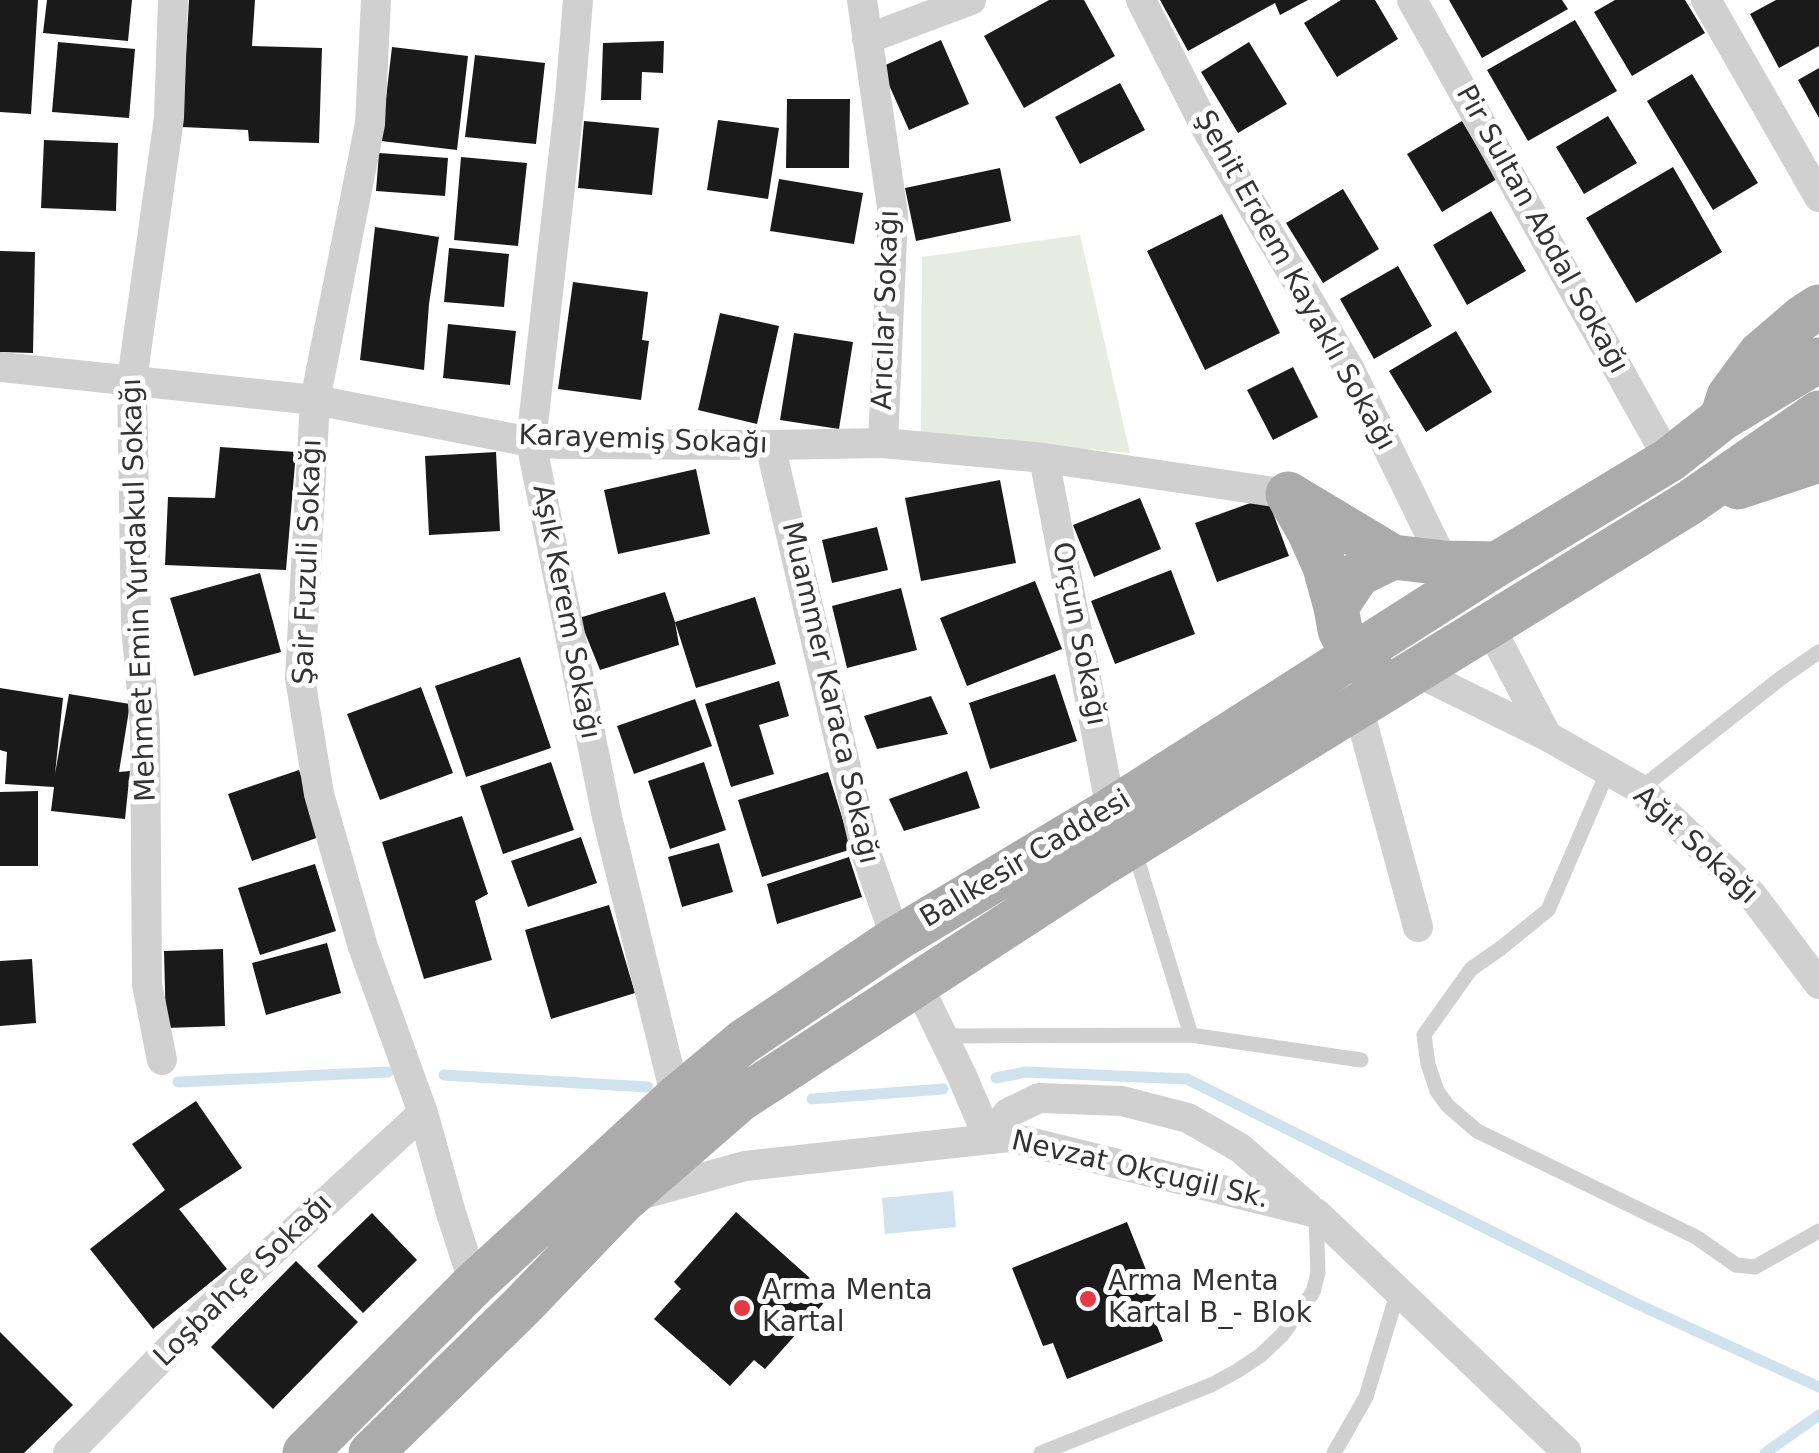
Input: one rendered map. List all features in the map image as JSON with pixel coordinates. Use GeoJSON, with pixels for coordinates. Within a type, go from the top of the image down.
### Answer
{"type":"FeatureCollection","features":[{"type":"Feature","properties":{"kind":"main road"},"geometry":{"type":"LineString","coordinates":[[1722,420],[1729,396],[1760,354],[1819,307]]}},
{"type":"Feature","properties":{"kind":"main road","name":"Balıkesir Caddesi"},"geometry":{"type":"LineString","coordinates":[[371,1453],[624,1200],[739,1100],[917,983],[1354,656],[1670,460],[1722,420],[1819,360]]}},
{"type":"Feature","properties":{"kind":"main road","name":"Balıkesir Caddesi"},"geometry":{"type":"LineString","coordinates":[[305,1453],[474,1284],[676,1098],[744,1042],[896,939],[1122,828],[1417,672],[1689,503],[1819,412]]}},
{"type":"Feature","properties":{"kind":"main road"},"geometry":{"type":"LineString","coordinates":[[1689,503],[1819,460]]}},
{"type":"Feature","properties":{"kind":"main road"},"geometry":{"type":"LineString","coordinates":[[1288,494],[1394,557],[1497,564]]}},
{"type":"Feature","properties":{"kind":"main road"},"geometry":{"type":"LineString","coordinates":[[1288,494],[1325,567],[1340,630],[1354,656],[1374,674],[1417,672]]}},
{"type":"Feature","properties":{"kind":"main road"},"geometry":{"type":"LineString","coordinates":[[1336,608],[1358,574],[1394,557]]}},
{"type":"Feature","properties":{"kind":"street","name":"Mehmet Emin Yurdakul Sokağı"},"geometry":{"type":"LineString","coordinates":[[162,1060],[147,984],[145,728],[136,625],[132,380],[169,118],[173,0]]}},
{"type":"Feature","properties":{"kind":"street","name":"Şair Fuzuli Sokağı"},"geometry":{"type":"LineString","coordinates":[[376,0],[370,124],[315,400],[300,678],[319,794],[363,947],[423,1112],[474,1284]]}},
{"type":"Feature","properties":{"kind":"street","name":"Aşık Kerem Sokağı"},"geometry":{"type":"LineString","coordinates":[[578,0],[531,442],[607,817],[676,1098]]}},
{"type":"Feature","properties":{"kind":"street","name":"Arıcılar Sokağı"},"geometry":{"type":"LineString","coordinates":[[862,0],[893,214],[884,442]]}},
{"type":"Feature","properties":{"kind":"street"},"geometry":{"type":"LineString","coordinates":[[868,39],[972,0]]}},
{"type":"Feature","properties":{"kind":"street","name":"Şehit Erdem Kayaklı Sokağı"},"geometry":{"type":"LineString","coordinates":[[1142,0],[1206,128],[1350,370],[1444,563]]}},
{"type":"Feature","properties":{"kind":"street","name":"Pir Sultan Abdal Sokağı"},"geometry":{"type":"LineString","coordinates":[[1412,0],[1670,460]]}},
{"type":"Feature","properties":{"kind":"street"},"geometry":{"type":"LineString","coordinates":[[1706,0],[1819,197]]}},
{"type":"Feature","properties":{"kind":"street","name":"Karayemiş Sokağı"},"geometry":{"type":"LineString","coordinates":[[0,367],[315,400],[531,442],[770,445],[884,442],[1044,458],[1288,494]]}},
{"type":"Feature","properties":{"kind":"street","name":"Muammer Karaca Sokağı"},"geometry":{"type":"LineString","coordinates":[[770,445],[866,853],[896,939]]}},
{"type":"Feature","properties":{"kind":"street","name":"Orçun Sokağı"},"geometry":{"type":"LineString","coordinates":[[1044,458],[1122,828]]}},
{"type":"Feature","properties":{"kind":"street"},"geometry":{"type":"LineString","coordinates":[[1490,627],[1546,736]]}},
{"type":"Feature","properties":{"kind":"street","name":"Ağıt Sokağı"},"geometry":{"type":"LineString","coordinates":[[1417,672],[1546,736],[1640,789],[1752,895],[1819,984]]}},
{"type":"Feature","properties":{"kind":"street"},"geometry":{"type":"LineString","coordinates":[[1358,706],[1418,927]]}},
{"type":"Feature","properties":{"kind":"street"},"geometry":{"type":"LineString","coordinates":[[917,983],[988,1137],[1008,1113],[1039,1098],[1122,1101],[1188,1118],[1240,1148],[1316,1213]]}},
{"type":"Feature","properties":{"kind":"street","name":"Loşbahçe Sokağı"},"geometry":{"type":"LineString","coordinates":[[68,1453],[205,1313],[423,1112]]}},
{"type":"Feature","properties":{"kind":"street","name":"Nevzat Okçugil Sk."},"geometry":{"type":"LineString","coordinates":[[624,1200],[745,1166],[1009,1136],[1316,1213],[1566,1451]]}},
{"type":"Feature","properties":{"kind":"lane"},"geometry":{"type":"LineString","coordinates":[[1640,789],[1819,652]]}},
{"type":"Feature","properties":{"kind":"lane"},"geometry":{"type":"LineString","coordinates":[[1608,771],[1548,910],[1471,969],[1424,1036],[1436,1091],[1478,1131],[1696,1236],[1736,1264],[1755,1266],[1819,1231]]}},
{"type":"Feature","properties":{"kind":"lane"},"geometry":{"type":"LineString","coordinates":[[1122,828],[1190,1035]]}},
{"type":"Feature","properties":{"kind":"lane"},"geometry":{"type":"LineString","coordinates":[[943,1036],[1190,1035],[1362,1060]]}},
{"type":"Feature","properties":{"kind":"lane"},"geometry":{"type":"LineString","coordinates":[[1041,1453],[1212,1385],[1261,1355],[1282,1335],[1314,1292],[1318,1273],[1316,1213]]}},
{"type":"Feature","properties":{"kind":"lane"},"geometry":{"type":"LineString","coordinates":[[1334,1453],[1366,1397],[1398,1291]]}},
{"type":"Feature","properties":{"kind":"shaded area"},"geometry":{"type":"Polygon","coordinates":[[[1080,235],[1130,453],[921,434],[922,257],[1080,235]]]}},
{"type":"Feature","properties":{"kind":"water"},"geometry":{"type":"Polygon","coordinates":[[[953,1191],[956,1227],[885,1234],[882,1198],[953,1191]]]}},
{"type":"Feature","properties":{"kind":"building"},"geometry":{"type":"Polygon","coordinates":[[[0,0],[38,0],[31,114],[0,112],[0,0]]]}},
{"type":"Feature","properties":{"kind":"building"},"geometry":{"type":"Polygon","coordinates":[[[47,0],[132,0],[128,41],[43,33],[47,0]]]}},
{"type":"Feature","properties":{"kind":"building"},"geometry":{"type":"Polygon","coordinates":[[[189,0],[255,0],[252,46],[322,48],[319,143],[249,141],[248,130],[182,127],[189,0]]]}},
{"type":"Feature","properties":{"kind":"building"},"geometry":{"type":"Polygon","coordinates":[[[1049,0],[1084,0],[1115,56],[1024,108],[984,36],[1049,0]]]}},
{"type":"Feature","properties":{"kind":"building"},"geometry":{"type":"Polygon","coordinates":[[[1160,0],[1308,0],[1280,15],[1275,3],[1188,51],[1160,0]]]}},
{"type":"Feature","properties":{"kind":"building"},"geometry":{"type":"Polygon","coordinates":[[[1341,0],[1375,0],[1398,39],[1337,77],[1304,23],[1341,0]]]}},
{"type":"Feature","properties":{"kind":"building"},"geometry":{"type":"Polygon","coordinates":[[[1449,0],[1562,0],[1568,9],[1482,58],[1449,0]]]}},
{"type":"Feature","properties":{"kind":"building"},"geometry":{"type":"Polygon","coordinates":[[[1615,0],[1685,0],[1705,33],[1632,76],[1594,12],[1615,0]]]}},
{"type":"Feature","properties":{"kind":"building"},"geometry":{"type":"Polygon","coordinates":[[[1776,0],[1819,0],[1819,46],[1779,68],[1750,14],[1776,0]]]}},
{"type":"Feature","properties":{"kind":"building"},"geometry":{"type":"Polygon","coordinates":[[[1575,20],[1617,91],[1528,141],[1487,70],[1575,20]]]}},
{"type":"Feature","properties":{"kind":"building"},"geometry":{"type":"Polygon","coordinates":[[[941,40],[969,104],[909,130],[881,67],[941,40]]]}},
{"type":"Feature","properties":{"kind":"building"},"geometry":{"type":"Polygon","coordinates":[[[664,41],[663,73],[642,72],[641,100],[601,100],[603,43],[664,41]]]}},
{"type":"Feature","properties":{"kind":"building"},"geometry":{"type":"Polygon","coordinates":[[[58,42],[135,49],[129,118],[52,112],[58,42]]]}},
{"type":"Feature","properties":{"kind":"building"},"geometry":{"type":"Polygon","coordinates":[[[1249,42],[1287,104],[1238,133],[1201,72],[1249,42]]]}},
{"type":"Feature","properties":{"kind":"building"},"geometry":{"type":"Polygon","coordinates":[[[392,47],[468,56],[457,150],[381,141],[392,47]]]}},
{"type":"Feature","properties":{"kind":"building"},"geometry":{"type":"Polygon","coordinates":[[[475,55],[545,63],[536,144],[465,137],[475,55]]]}},
{"type":"Feature","properties":{"kind":"building"},"geometry":{"type":"Polygon","coordinates":[[[1819,68],[1819,118],[1798,80],[1819,68]]]}},
{"type":"Feature","properties":{"kind":"building"},"geometry":{"type":"Polygon","coordinates":[[[1692,74],[1758,183],[1713,210],[1647,101],[1692,74]]]}},
{"type":"Feature","properties":{"kind":"building"},"geometry":{"type":"Polygon","coordinates":[[[1120,83],[1145,130],[1080,164],[1055,117],[1120,83]]]}},
{"type":"Feature","properties":{"kind":"building"},"geometry":{"type":"Polygon","coordinates":[[[787,99],[850,99],[849,168],[786,168],[787,99]]]}},
{"type":"Feature","properties":{"kind":"building"},"geometry":{"type":"Polygon","coordinates":[[[1608,116],[1637,163],[1584,194],[1556,147],[1608,116]]]}},
{"type":"Feature","properties":{"kind":"building"},"geometry":{"type":"Polygon","coordinates":[[[718,120],[779,128],[768,199],[707,190],[718,120]]]}},
{"type":"Feature","properties":{"kind":"building"},"geometry":{"type":"Polygon","coordinates":[[[584,121],[659,128],[652,195],[578,188],[584,121]]]}},
{"type":"Feature","properties":{"kind":"building"},"geometry":{"type":"Polygon","coordinates":[[[1462,121],[1497,179],[1442,212],[1407,154],[1462,121]]]}},
{"type":"Feature","properties":{"kind":"building"},"geometry":{"type":"Polygon","coordinates":[[[44,140],[118,143],[116,211],[41,208],[44,140]]]}},
{"type":"Feature","properties":{"kind":"building"},"geometry":{"type":"Polygon","coordinates":[[[379,153],[448,158],[445,196],[376,191],[379,153]]]}},
{"type":"Feature","properties":{"kind":"building"},"geometry":{"type":"Polygon","coordinates":[[[461,157],[527,163],[518,246],[454,240],[461,157]]]}},
{"type":"Feature","properties":{"kind":"building"},"geometry":{"type":"Polygon","coordinates":[[[1673,167],[1722,252],[1636,303],[1586,218],[1673,167]]]}},
{"type":"Feature","properties":{"kind":"building"},"geometry":{"type":"Polygon","coordinates":[[[1000,168],[1011,221],[916,241],[905,188],[1000,168]]]}},
{"type":"Feature","properties":{"kind":"building"},"geometry":{"type":"Polygon","coordinates":[[[779,179],[863,193],[854,244],[770,231],[779,179]]]}},
{"type":"Feature","properties":{"kind":"building"},"geometry":{"type":"Polygon","coordinates":[[[1343,189],[1379,249],[1323,283],[1286,223],[1343,189]]]}},
{"type":"Feature","properties":{"kind":"building"},"geometry":{"type":"Polygon","coordinates":[[[1491,211],[1526,271],[1467,305],[1433,245],[1491,211]]]}},
{"type":"Feature","properties":{"kind":"building"},"geometry":{"type":"Polygon","coordinates":[[[1222,214],[1280,333],[1205,370],[1147,251],[1222,214]]]}},
{"type":"Feature","properties":{"kind":"building"},"geometry":{"type":"Polygon","coordinates":[[[375,227],[439,237],[424,370],[360,360],[375,227]]]}},
{"type":"Feature","properties":{"kind":"building"},"geometry":{"type":"Polygon","coordinates":[[[449,248],[509,254],[504,307],[444,302],[449,248]]]}},
{"type":"Feature","properties":{"kind":"building"},"geometry":{"type":"Polygon","coordinates":[[[0,251],[35,252],[33,353],[0,352],[0,251]]]}},
{"type":"Feature","properties":{"kind":"building"},"geometry":{"type":"Polygon","coordinates":[[[1398,266],[1432,326],[1374,359],[1340,299],[1398,266]]]}},
{"type":"Feature","properties":{"kind":"building"},"geometry":{"type":"Polygon","coordinates":[[[573,282],[648,292],[642,340],[649,341],[641,400],[558,389],[573,282]]]}},
{"type":"Feature","properties":{"kind":"building"},"geometry":{"type":"Polygon","coordinates":[[[720,313],[779,326],[757,424],[698,410],[720,313]]]}},
{"type":"Feature","properties":{"kind":"building"},"geometry":{"type":"Polygon","coordinates":[[[448,324],[516,331],[510,385],[443,378],[448,324]]]}},
{"type":"Feature","properties":{"kind":"building"},"geometry":{"type":"Polygon","coordinates":[[[1456,331],[1492,392],[1426,432],[1389,371],[1456,331]]]}},
{"type":"Feature","properties":{"kind":"building"},"geometry":{"type":"Polygon","coordinates":[[[794,333],[853,342],[839,429],[780,420],[794,333]]]}},
{"type":"Feature","properties":{"kind":"building"},"geometry":{"type":"Polygon","coordinates":[[[1293,367],[1318,417],[1273,440],[1247,390],[1293,367]]]}},
{"type":"Feature","properties":{"kind":"building"},"geometry":{"type":"Polygon","coordinates":[[[220,447],[296,452],[286,570],[165,565],[168,497],[215,498],[220,447]]]}},
{"type":"Feature","properties":{"kind":"building"},"geometry":{"type":"Polygon","coordinates":[[[496,452],[500,531],[429,535],[425,456],[496,452]]]}},
{"type":"Feature","properties":{"kind":"building"},"geometry":{"type":"Polygon","coordinates":[[[696,469],[710,534],[618,554],[604,490],[696,469]]]}},
{"type":"Feature","properties":{"kind":"building"},"geometry":{"type":"Polygon","coordinates":[[[1000,480],[1016,563],[921,581],[905,498],[1000,480]]]}},
{"type":"Feature","properties":{"kind":"building"},"geometry":{"type":"Polygon","coordinates":[[[1267,497],[1289,556],[1217,582],[1195,523],[1267,497]]]}},
{"type":"Feature","properties":{"kind":"building"},"geometry":{"type":"Polygon","coordinates":[[[1140,498],[1161,549],[1094,577],[1073,525],[1140,498]]]}},
{"type":"Feature","properties":{"kind":"building"},"geometry":{"type":"Polygon","coordinates":[[[877,527],[888,570],[832,583],[822,540],[877,527]]]}},
{"type":"Feature","properties":{"kind":"building"},"geometry":{"type":"Polygon","coordinates":[[[1171,570],[1195,634],[1115,664],[1091,601],[1171,570]]]}},
{"type":"Feature","properties":{"kind":"building"},"geometry":{"type":"Polygon","coordinates":[[[260,573],[281,652],[194,676],[170,598],[260,573]]]}},
{"type":"Feature","properties":{"kind":"building"},"geometry":{"type":"Polygon","coordinates":[[[1035,581],[1062,649],[967,686],[940,618],[1035,581]]]}},
{"type":"Feature","properties":{"kind":"building"},"geometry":{"type":"Polygon","coordinates":[[[901,588],[917,650],[847,668],[832,606],[901,588]]]}},
{"type":"Feature","properties":{"kind":"building"},"geometry":{"type":"Polygon","coordinates":[[[665,592],[679,645],[600,670],[579,618],[665,592]]]}},
{"type":"Feature","properties":{"kind":"building"},"geometry":{"type":"Polygon","coordinates":[[[755,597],[776,664],[696,688],[675,622],[755,597]]]}},
{"type":"Feature","properties":{"kind":"building"},"geometry":{"type":"Polygon","coordinates":[[[520,657],[551,748],[466,777],[435,686],[520,657]]]}},
{"type":"Feature","properties":{"kind":"building"},"geometry":{"type":"Polygon","coordinates":[[[1055,674],[1077,741],[990,769],[969,703],[1055,674]]]}},
{"type":"Feature","properties":{"kind":"building"},"geometry":{"type":"Polygon","coordinates":[[[779,681],[789,716],[759,725],[774,774],[731,787],[705,704],[779,681]]]}},
{"type":"Feature","properties":{"kind":"building"},"geometry":{"type":"Polygon","coordinates":[[[421,687],[453,773],[380,800],[347,714],[421,687]]]}},
{"type":"Feature","properties":{"kind":"building"},"geometry":{"type":"Polygon","coordinates":[[[0,688],[63,698],[55,774],[69,694],[130,704],[119,772],[130,771],[125,819],[51,811],[54,787],[5,784],[7,752],[0,750],[0,688]]]}},
{"type":"Feature","properties":{"kind":"building"},"geometry":{"type":"Polygon","coordinates":[[[931,696],[948,734],[877,749],[864,716],[931,696]]]}},
{"type":"Feature","properties":{"kind":"building"},"geometry":{"type":"Polygon","coordinates":[[[695,699],[712,746],[634,774],[617,726],[695,699]]]}},
{"type":"Feature","properties":{"kind":"building"},"geometry":{"type":"Polygon","coordinates":[[[551,762],[574,830],[503,854],[480,786],[551,762]]]}},
{"type":"Feature","properties":{"kind":"building"},"geometry":{"type":"Polygon","coordinates":[[[704,762],[726,830],[670,849],[648,781],[704,762]]]}},
{"type":"Feature","properties":{"kind":"building"},"geometry":{"type":"Polygon","coordinates":[[[299,770],[322,836],[252,861],[228,794],[299,770]]]}},
{"type":"Feature","properties":{"kind":"building"},"geometry":{"type":"Polygon","coordinates":[[[967,771],[980,808],[904,831],[889,799],[967,771]]]}},
{"type":"Feature","properties":{"kind":"building"},"geometry":{"type":"Polygon","coordinates":[[[828,772],[852,849],[762,877],[738,800],[828,772]]]}},
{"type":"Feature","properties":{"kind":"building"},"geometry":{"type":"Polygon","coordinates":[[[38,791],[38,866],[0,866],[0,792],[38,791]]]}},
{"type":"Feature","properties":{"kind":"building"},"geometry":{"type":"Polygon","coordinates":[[[462,816],[488,894],[475,901],[492,960],[424,979],[382,842],[462,816]]]}},
{"type":"Feature","properties":{"kind":"building"},"geometry":{"type":"Polygon","coordinates":[[[581,837],[597,883],[528,907],[511,861],[581,837]]]}},
{"type":"Feature","properties":{"kind":"building"},"geometry":{"type":"Polygon","coordinates":[[[719,843],[733,892],[682,907],[668,857],[719,843]]]}},
{"type":"Feature","properties":{"kind":"building"},"geometry":{"type":"Polygon","coordinates":[[[849,857],[862,897],[777,924],[767,884],[849,857]]]}},
{"type":"Feature","properties":{"kind":"building"},"geometry":{"type":"Polygon","coordinates":[[[315,864],[336,931],[260,955],[238,888],[315,864]]]}},
{"type":"Feature","properties":{"kind":"building"},"geometry":{"type":"Polygon","coordinates":[[[609,905],[635,993],[551,1019],[525,930],[609,905]]]}},
{"type":"Feature","properties":{"kind":"building"},"geometry":{"type":"Polygon","coordinates":[[[327,943],[341,993],[266,1015],[252,963],[327,943]]]}},
{"type":"Feature","properties":{"kind":"building"},"geometry":{"type":"Polygon","coordinates":[[[223,949],[225,1026],[166,1028],[164,951],[223,949]]]}},
{"type":"Feature","properties":{"kind":"building"},"geometry":{"type":"Polygon","coordinates":[[[32,959],[36,1023],[0,1026],[0,961],[32,959]]]}},
{"type":"Feature","properties":{"kind":"building"},"geometry":{"type":"Polygon","coordinates":[[[196,1101],[242,1168],[179,1209],[227,1269],[153,1329],[90,1249],[165,1190],[132,1144],[196,1101]]]}},
{"type":"Feature","properties":{"kind":"building","name":"Arma Menta Kartal"},"geometry":{"type":"Polygon","coordinates":[[[736,1212],[830,1296],[765,1369],[754,1360],[730,1386],[654,1319],[681,1289],[674,1282],[736,1212]]]}},
{"type":"Feature","properties":{"kind":"building"},"geometry":{"type":"Polygon","coordinates":[[[372,1213],[417,1260],[363,1313],[317,1266],[372,1213]]]}},
{"type":"Feature","properties":{"kind":"building","name":"Arma Menta Kartal B_- Blok"},"geometry":{"type":"Polygon","coordinates":[[[1127,1222],[1156,1295],[1148,1303],[1163,1341],[1067,1379],[1053,1343],[1043,1346],[1012,1268],[1127,1222]]]}},
{"type":"Feature","properties":{"kind":"building"},"geometry":{"type":"Polygon","coordinates":[[[296,1261],[358,1322],[273,1409],[211,1347],[296,1261]]]}},
{"type":"Feature","properties":{"kind":"building"},"geometry":{"type":"Polygon","coordinates":[[[0,1332],[73,1405],[24,1453],[0,1453],[0,1332]]]}},
{"type":"Feature","properties":{"kind":"waterway"},"geometry":{"type":"LineString","coordinates":[[178,1082],[388,1072]]}},
{"type":"Feature","properties":{"kind":"waterway"},"geometry":{"type":"LineString","coordinates":[[996,1078],[1026,1072],[1187,1079],[1635,1303],[1819,1387]]}},
{"type":"Feature","properties":{"kind":"waterway"},"geometry":{"type":"LineString","coordinates":[[444,1075],[648,1087]]}},
{"type":"Feature","properties":{"kind":"waterway"},"geometry":{"type":"LineString","coordinates":[[812,1099],[943,1089]]}},
{"type":"Feature","properties":{"kind":"waterway"},"geometry":{"type":"LineString","coordinates":[[1765,1453],[1819,1415]]}},
{"type":"Feature","properties":{"kind":"place","name":"Arma Menta Kartal B_- Blok"},"geometry":{"type":"Point","coordinates":[1088,1299]}},
{"type":"Feature","properties":{"kind":"place","name":"Arma Menta Kartal"},"geometry":{"type":"Point","coordinates":[742,1308]}}]}
